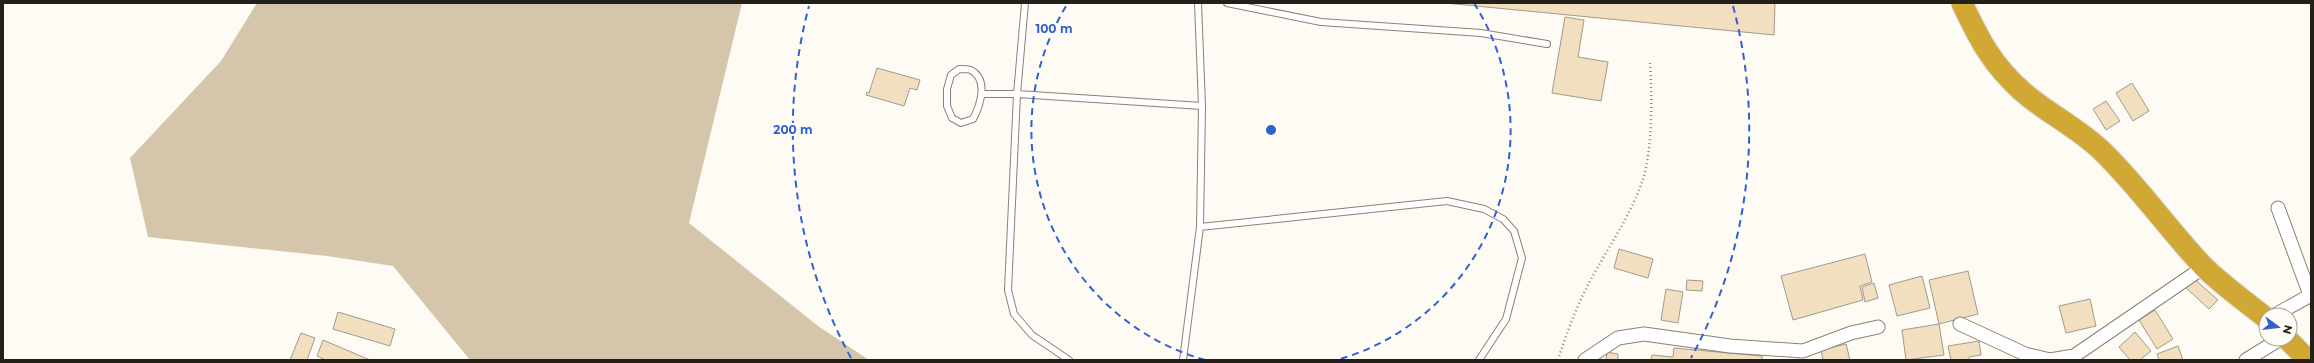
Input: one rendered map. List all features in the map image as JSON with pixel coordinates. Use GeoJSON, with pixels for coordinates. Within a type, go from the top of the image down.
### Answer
{"type":"FeatureCollection","features":[{"type":"Feature","properties":{"kind":"highway"},"geometry":{"type":"LineString","coordinates":[[1962,3],[1982,46],[2002,71],[2024,93],[2090,139],[2120,169],[2204,267],[2258,311]]}},
{"type":"Feature","properties":{"kind":"highway"},"geometry":{"type":"LineString","coordinates":[[2295,347],[2308,360]]}},
{"type":"Feature","properties":{"kind":"street"},"geometry":{"type":"LineString","coordinates":[[2278,208],[2311,295],[2289,307]]}},
{"type":"Feature","properties":{"kind":"street"},"geometry":{"type":"LineString","coordinates":[[1960,324],[2025,354],[2050,360],[2074,356],[2204,267]]}},
{"type":"Feature","properties":{"kind":"street"},"geometry":{"type":"LineString","coordinates":[[1585,360],[1618,338],[1644,334],[1790,355],[1851,333],[1878,327]]}},
{"type":"Feature","properties":{"kind":"street"},"geometry":{"type":"LineString","coordinates":[[2246,360],[2267,347]]}},
{"type":"Feature","properties":{"kind":"lane"},"geometry":{"type":"LineString","coordinates":[[1025,3],[1017,94],[1008,290],[1014,314],[1032,335],[1069,360]]}},
{"type":"Feature","properties":{"kind":"lane"},"geometry":{"type":"LineString","coordinates":[[1183,360],[1200,228],[1202,106],[1198,3]]}},
{"type":"Feature","properties":{"kind":"lane"},"geometry":{"type":"LineString","coordinates":[[1227,3],[1322,22],[1481,33],[1547,44]]}},
{"type":"Feature","properties":{"kind":"lane"},"geometry":{"type":"LineString","coordinates":[[959,69],[971,70],[980,78],[982,94],[980,106],[973,119],[961,122],[952,118],[947,106],[947,89],[951,75],[959,69]]}},
{"type":"Feature","properties":{"kind":"lane"},"geometry":{"type":"LineString","coordinates":[[982,94],[1017,94],[1202,106]]}},
{"type":"Feature","properties":{"kind":"lane"},"geometry":{"type":"LineString","coordinates":[[1200,228],[1447,202],[1484,209],[1503,219],[1514,231],[1522,258],[1506,319],[1479,360]]}},
{"type":"Feature","properties":{"kind":"path"},"geometry":{"type":"LineString","coordinates":[[1558,360],[1584,294],[1608,253],[1643,182],[1650,141],[1652,89],[1650,62]]}},
{"type":"Feature","properties":{"kind":"shaded area"},"geometry":{"type":"Polygon","coordinates":[[[257,3],[742,3],[689,223],[818,326],[869,360],[470,360],[393,266],[327,256],[148,237],[130,158],[221,61],[257,3]]]}},
{"type":"Feature","properties":{"kind":"building"},"geometry":{"type":"Polygon","coordinates":[[[1445,3],[1775,3],[1774,35],[1445,3]]]}},
{"type":"Feature","properties":{"kind":"building"},"geometry":{"type":"Polygon","coordinates":[[[1565,17],[1584,20],[1578,57],[1608,62],[1601,101],[1552,93],[1565,17]]]}},
{"type":"Feature","properties":{"kind":"building"},"geometry":{"type":"Polygon","coordinates":[[[877,68],[920,80],[917,90],[910,88],[904,106],[866,95],[867,92],[869,93],[877,68]]]}},
{"type":"Feature","properties":{"kind":"building"},"geometry":{"type":"Polygon","coordinates":[[[2132,83],[2149,111],[2133,121],[2116,93],[2132,83]]]}},
{"type":"Feature","properties":{"kind":"building"},"geometry":{"type":"Polygon","coordinates":[[[2106,101],[2120,121],[2106,130],[2093,109],[2106,101]]]}},
{"type":"Feature","properties":{"kind":"building"},"geometry":{"type":"Polygon","coordinates":[[[1619,249],[1653,259],[1648,278],[1614,268],[1619,249]]]}},
{"type":"Feature","properties":{"kind":"building"},"geometry":{"type":"Polygon","coordinates":[[[1865,254],[1872,282],[1860,286],[1863,300],[1793,320],[1781,276],[1865,254]]]}},
{"type":"Feature","properties":{"kind":"building"},"geometry":{"type":"Polygon","coordinates":[[[1968,271],[1978,314],[1939,324],[1929,280],[1968,271]]]}},
{"type":"Feature","properties":{"kind":"building"},"geometry":{"type":"Polygon","coordinates":[[[1922,276],[1930,308],[1897,316],[1889,285],[1922,276]]]}},
{"type":"Feature","properties":{"kind":"building"},"geometry":{"type":"Polygon","coordinates":[[[2193,278],[2218,300],[2209,309],[2185,287],[2193,278]]]}},
{"type":"Feature","properties":{"kind":"building"},"geometry":{"type":"Polygon","coordinates":[[[1687,280],[1703,281],[1702,291],[1686,290],[1687,280]]]}},
{"type":"Feature","properties":{"kind":"building"},"geometry":{"type":"Polygon","coordinates":[[[1874,283],[1878,298],[1865,302],[1862,287],[1874,283]]]}},
{"type":"Feature","properties":{"kind":"building"},"geometry":{"type":"Polygon","coordinates":[[[1666,289],[1683,292],[1678,323],[1661,320],[1666,289]]]}},
{"type":"Feature","properties":{"kind":"building"},"geometry":{"type":"Polygon","coordinates":[[[2090,299],[2096,326],[2066,333],[2059,306],[2090,299]]]}},
{"type":"Feature","properties":{"kind":"building"},"geometry":{"type":"Polygon","coordinates":[[[2155,310],[2173,339],[2157,349],[2139,320],[2155,310]]]}},
{"type":"Feature","properties":{"kind":"building"},"geometry":{"type":"Polygon","coordinates":[[[338,312],[395,329],[390,346],[333,329],[338,312]]]}},
{"type":"Feature","properties":{"kind":"building"},"geometry":{"type":"Polygon","coordinates":[[[1939,324],[1944,355],[1906,360],[1902,330],[1939,324]]]}},
{"type":"Feature","properties":{"kind":"building"},"geometry":{"type":"Polygon","coordinates":[[[2135,332],[2151,351],[2140,360],[2130,360],[2119,347],[2135,332]]]}},
{"type":"Feature","properties":{"kind":"building"},"geometry":{"type":"Polygon","coordinates":[[[301,333],[315,338],[307,360],[290,360],[301,333]]]}},
{"type":"Feature","properties":{"kind":"building"},"geometry":{"type":"Polygon","coordinates":[[[323,340],[370,360],[326,360],[317,356],[323,340]]]}},
{"type":"Feature","properties":{"kind":"building"},"geometry":{"type":"Polygon","coordinates":[[[1979,341],[1981,355],[1969,357],[1969,360],[1951,360],[1948,346],[1979,341]]]}},
{"type":"Feature","properties":{"kind":"building"},"geometry":{"type":"Polygon","coordinates":[[[1846,344],[1850,360],[1823,360],[1821,350],[1846,344]]]}},
{"type":"Feature","properties":{"kind":"building"},"geometry":{"type":"Polygon","coordinates":[[[2178,346],[2183,360],[2159,360],[2157,354],[2178,346]]]}},
{"type":"Feature","properties":{"kind":"building"},"geometry":{"type":"Polygon","coordinates":[[[1674,348],[1762,356],[1762,360],[1651,360],[1652,355],[1673,357],[1674,348]]]}},
{"type":"Feature","properties":{"kind":"building"},"geometry":{"type":"Polygon","coordinates":[[[1607,352],[1618,354],[1618,360],[1606,360],[1607,352]]]}}]}
